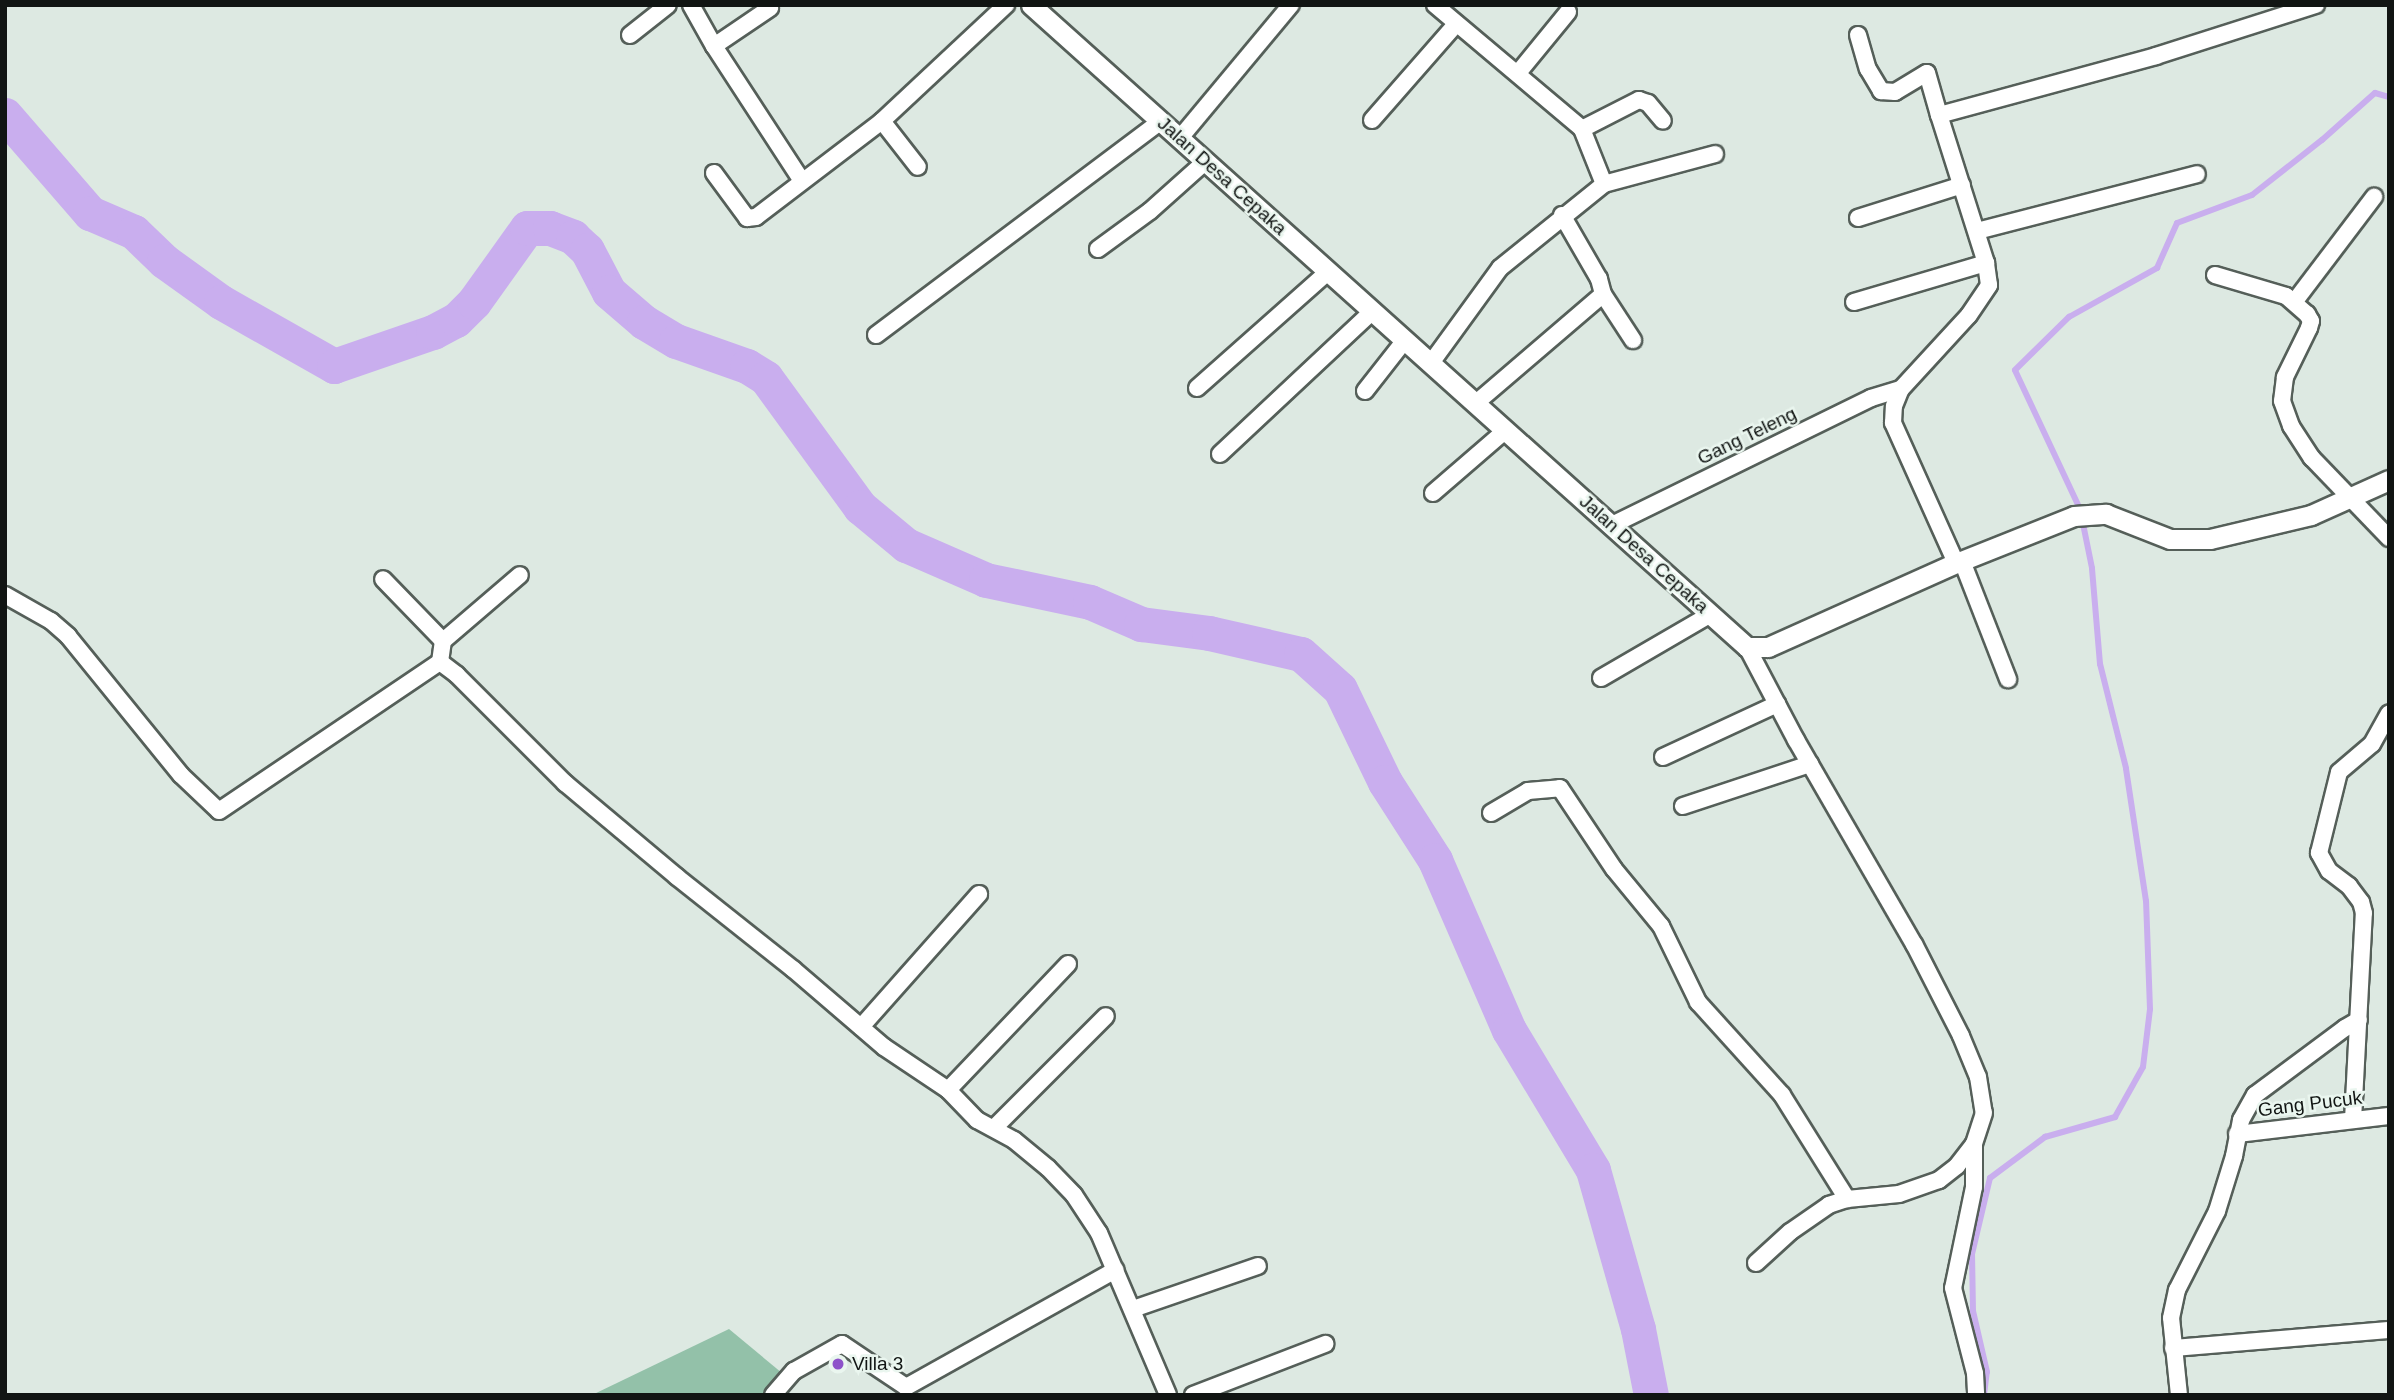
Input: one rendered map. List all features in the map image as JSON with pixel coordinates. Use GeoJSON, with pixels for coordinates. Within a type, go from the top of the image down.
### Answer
{"type":"FeatureCollection","features":[{"type":"Feature","properties":{"kind":"street"},"geometry":{"type":"LineString","coordinates":[[630,35],[668,5]]}},
{"type":"Feature","properties":{"kind":"street"},"geometry":{"type":"LineString","coordinates":[[691,5],[713,46],[802,181]]}},
{"type":"Feature","properties":{"kind":"street"},"geometry":{"type":"LineString","coordinates":[[713,173],[750,219],[882,121],[1006,5]]}},
{"type":"Feature","properties":{"kind":"street"},"geometry":{"type":"LineString","coordinates":[[1180,138],[1291,5]]}},
{"type":"Feature","properties":{"kind":"street"},"geometry":{"type":"LineString","coordinates":[[1435,5],[1582,130],[1604,184]]}},
{"type":"Feature","properties":{"kind":"street"},"geometry":{"type":"LineString","coordinates":[[1939,115],[2156,56],[2316,5]]}},
{"type":"Feature","properties":{"kind":"street","name":"Jalan Desa Cepaka"},"geometry":{"type":"LineString","coordinates":[[1036,7],[1747,647]]}},
{"type":"Feature","properties":{"kind":"street"},"geometry":{"type":"LineString","coordinates":[[713,46],[770,8]]}},
{"type":"Feature","properties":{"kind":"street"},"geometry":{"type":"LineString","coordinates":[[1518,73],[1568,12]]}},
{"type":"Feature","properties":{"kind":"street"},"geometry":{"type":"LineString","coordinates":[[1372,120],[1456,24]]}},
{"type":"Feature","properties":{"kind":"street"},"geometry":{"type":"LineString","coordinates":[[1858,35],[1868,69],[1885,94],[1895,93],[1927,73],[1986,263],[1989,285],[1981,301],[1901,389],[1894,407],[1893,423],[1959,562],[2008,679]]}},
{"type":"Feature","properties":{"kind":"street"},"geometry":{"type":"LineString","coordinates":[[1582,130],[1639,100],[1648,103],[1663,121]]}},
{"type":"Feature","properties":{"kind":"street"},"geometry":{"type":"LineString","coordinates":[[882,121],[918,167]]}},
{"type":"Feature","properties":{"kind":"street"},"geometry":{"type":"LineString","coordinates":[[876,335],[1161,121]]}},
{"type":"Feature","properties":{"kind":"street"},"geometry":{"type":"LineString","coordinates":[[1432,363],[1500,268],[1562,215],[1604,184],[1715,154]]}},
{"type":"Feature","properties":{"kind":"street"},"geometry":{"type":"LineString","coordinates":[[1098,249],[1150,211],[1206,162]]}},
{"type":"Feature","properties":{"kind":"street"},"geometry":{"type":"LineString","coordinates":[[1977,231],[2197,174]]}},
{"type":"Feature","properties":{"kind":"street"},"geometry":{"type":"LineString","coordinates":[[1858,218],[1962,185]]}},
{"type":"Feature","properties":{"kind":"street"},"geometry":{"type":"LineString","coordinates":[[2295,301],[2374,197]]}},
{"type":"Feature","properties":{"kind":"street"},"geometry":{"type":"LineString","coordinates":[[1562,215],[1600,279],[1603,294],[1633,340]]}},
{"type":"Feature","properties":{"kind":"street"},"geometry":{"type":"LineString","coordinates":[[1854,302],[1986,263]]}},
{"type":"Feature","properties":{"kind":"street"},"geometry":{"type":"LineString","coordinates":[[1197,388],[1329,271]]}},
{"type":"Feature","properties":{"kind":"street"},"geometry":{"type":"LineString","coordinates":[[2215,275],[2295,301],[2311,321],[2285,377],[2282,401],[2291,426],[2312,458],[2389,538]]}},
{"type":"Feature","properties":{"kind":"street"},"geometry":{"type":"LineString","coordinates":[[1476,403],[1603,294]]}},
{"type":"Feature","properties":{"kind":"street"},"geometry":{"type":"LineString","coordinates":[[1220,454],[1373,311]]}},
{"type":"Feature","properties":{"kind":"street"},"geometry":{"type":"LineString","coordinates":[[1365,391],[1405,340]]}},
{"type":"Feature","properties":{"kind":"street","name":"Gang Teleng"},"geometry":{"type":"LineString","coordinates":[[1612,525],[1871,398],[1901,389]]}},
{"type":"Feature","properties":{"kind":"street"},"geometry":{"type":"LineString","coordinates":[[1433,493],[1506,430]]}},
{"type":"Feature","properties":{"kind":"street"},"geometry":{"type":"LineString","coordinates":[[1976,1395],[1975,1373],[1952,1288],[1974,1187],[1974,1144],[1984,1113],[1978,1077],[1961,1036],[1914,944],[1810,764],[1747,647],[1768,647],[1959,562],[2074,516],[2106,514],[2170,539],[2193,540],[2227,536],[2311,514],[2389,480]]}},
{"type":"Feature","properties":{"kind":"street"},"geometry":{"type":"LineString","coordinates":[[5,595],[51,621],[68,636],[181,775],[219,811],[440,662],[443,641],[520,575]]}},
{"type":"Feature","properties":{"kind":"street"},"geometry":{"type":"LineString","coordinates":[[383,579],[443,641]]}},
{"type":"Feature","properties":{"kind":"street"},"geometry":{"type":"LineString","coordinates":[[1601,678],[1711,614]]}},
{"type":"Feature","properties":{"kind":"street"},"geometry":{"type":"LineString","coordinates":[[440,662],[465,683],[565,783],[884,1047],[948,1090],[977,1120],[994,1128],[1048,1168],[1074,1195],[1099,1233],[1168,1395]]}},
{"type":"Feature","properties":{"kind":"street"},"geometry":{"type":"LineString","coordinates":[[1663,757],[1777,704]]}},
{"type":"Feature","properties":{"kind":"street"},"geometry":{"type":"LineString","coordinates":[[2353,1120],[2364,913],[2361,902],[2349,886],[2329,871],[2319,853],[2339,772],[2354,756],[2372,744],[2389,713]]}},
{"type":"Feature","properties":{"kind":"street"},"geometry":{"type":"LineString","coordinates":[[1683,806],[1810,764]]}},
{"type":"Feature","properties":{"kind":"street"},"geometry":{"type":"LineString","coordinates":[[1492,813],[1528,791],[1560,788],[1614,869],[1661,926],[1698,1002],[1782,1095],[1847,1199]]}},
{"type":"Feature","properties":{"kind":"street"},"geometry":{"type":"LineString","coordinates":[[861,1027],[979,894]]}},
{"type":"Feature","properties":{"kind":"street"},"geometry":{"type":"LineString","coordinates":[[948,1090],[1068,964]]}},
{"type":"Feature","properties":{"kind":"street"},"geometry":{"type":"LineString","coordinates":[[994,1128],[1106,1016]]}},
{"type":"Feature","properties":{"kind":"street"},"geometry":{"type":"LineString","coordinates":[[2179,1395],[2171,1318],[2177,1290],[2217,1211],[2234,1156],[2236,1134],[2255,1095],[2359,1020]]}},
{"type":"Feature","properties":{"kind":"street","name":"Gang Pucuk"},"geometry":{"type":"LineString","coordinates":[[2236,1134],[2389,1116]]}},
{"type":"Feature","properties":{"kind":"street"},"geometry":{"type":"LineString","coordinates":[[1756,1263],[1819,1211],[1847,1199],[1920,1189],[1957,1166],[1974,1144]]}},
{"type":"Feature","properties":{"kind":"street"},"geometry":{"type":"LineString","coordinates":[[1133,1309],[1258,1266]]}},
{"type":"Feature","properties":{"kind":"street"},"geometry":{"type":"LineString","coordinates":[[774,1395],[794,1371],[842,1344],[906,1387],[1115,1270]]}},
{"type":"Feature","properties":{"kind":"street"},"geometry":{"type":"LineString","coordinates":[[2173,1348],[2389,1331]]}},
{"type":"Feature","properties":{"kind":"street"},"geometry":{"type":"LineString","coordinates":[[1193,1395],[1325,1344]]}},
{"type":"Feature","properties":{"kind":"green space"},"geometry":{"type":"Polygon","coordinates":[[[729,1329],[782,1373],[768,1395],[592,1395],[729,1329]]]}},
{"type":"Feature","properties":{"kind":"waterway"},"geometry":{"type":"LineString","coordinates":[[1984,1395],[1987,1372],[1973,1311],[1972,1254],[1990,1178],[2045,1137],[2115,1117],[2143,1067],[2150,1009],[2146,901],[2126,768],[2100,664],[2092,568],[2080,509],[2015,370],[2069,317],[2157,268],[2177,223],[2252,195],[2322,140],[2375,93],[2389,97]]}},
{"type":"Feature","properties":{"kind":"waterway"},"geometry":{"type":"LineString","coordinates":[[5,115],[90,213],[134,232],[164,261],[221,302],[334,366],[433,332],[456,320],[474,302],[527,228],[550,228],[573,237],[587,250],[609,292],[644,322],[676,341],[747,366],[766,378],[860,507],[906,545],[986,580],[1090,602],[1141,624],[1209,633],[1301,654],[1340,689],[1385,782],[1435,860],[1509,1030],[1593,1170],[1638,1329],[1651,1395]]}},
{"type":"Feature","properties":{"kind":"place","name":"Villa 3"},"geometry":{"type":"Point","coordinates":[838,1364]}}]}
